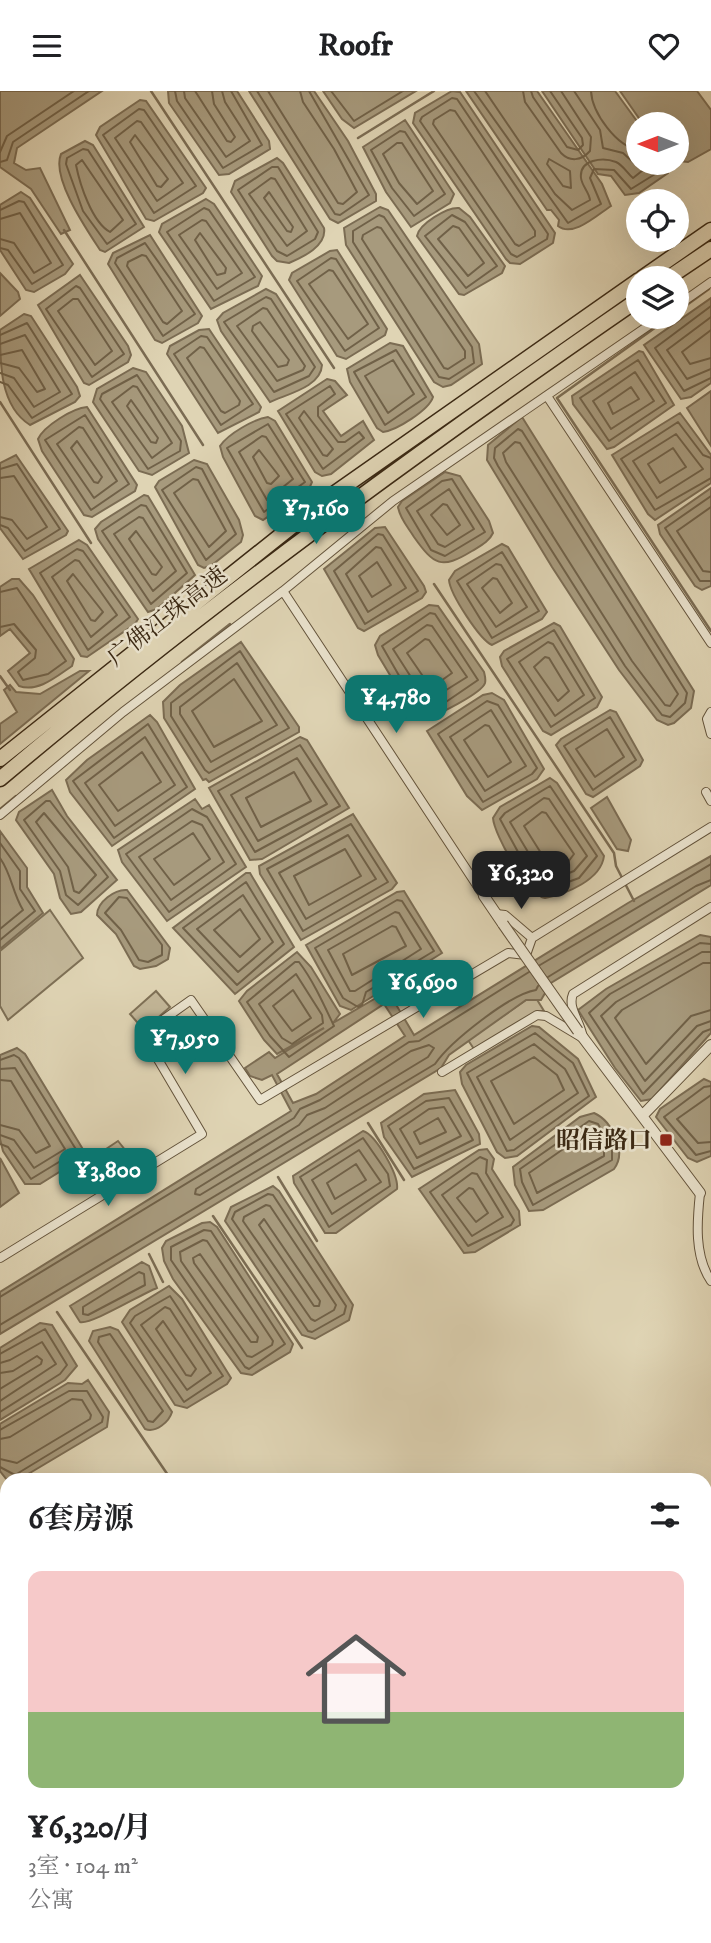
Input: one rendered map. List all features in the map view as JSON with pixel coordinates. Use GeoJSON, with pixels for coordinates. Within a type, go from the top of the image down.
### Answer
{"type":"FeatureCollection","features":[{"type":"Feature","properties":{"kind":"highway","name":"广佛江珠高速"},"geometry":{"type":"LineString","coordinates":[[659,266],[711,230]]}},
{"type":"Feature","properties":{"kind":"highway"},"geometry":{"type":"LineString","coordinates":[[686,266],[711,249]]}},
{"type":"Feature","properties":{"kind":"highway","name":"广佛江珠高速"},"geometry":{"type":"LineString","coordinates":[[0,759],[325,500],[626,289]]}},
{"type":"Feature","properties":{"kind":"highway","name":"广佛江珠高速"},"geometry":{"type":"LineString","coordinates":[[0,779],[87,706],[376,483],[626,308]]}},
{"type":"Feature","properties":{"kind":"street"},"geometry":{"type":"LineString","coordinates":[[689,298],[711,282]]}},
{"type":"Feature","properties":{"kind":"street"},"geometry":{"type":"LineString","coordinates":[[0,815],[123,712],[284,591],[393,501],[644,329]]}},
{"type":"Feature","properties":{"kind":"street"},"geometry":{"type":"LineString","coordinates":[[547,396],[711,643]]}},
{"type":"Feature","properties":{"kind":"street"},"geometry":{"type":"LineString","coordinates":[[284,591],[484,896],[580,1034],[700,1193],[697,1229],[704,1271],[711,1281]]}},
{"type":"Feature","properties":{"kind":"street"},"geometry":{"type":"LineString","coordinates":[[711,712],[707,719],[711,734]]}},
{"type":"Feature","properties":{"kind":"street"},"geometry":{"type":"LineString","coordinates":[[706,792],[711,801]]}},
{"type":"Feature","properties":{"kind":"street"},"geometry":{"type":"LineString","coordinates":[[0,1258],[202,1134],[143,1034],[191,1000],[260,1100],[508,953],[526,955],[532,939],[711,827]]}},
{"type":"Feature","properties":{"kind":"street"},"geometry":{"type":"LineString","coordinates":[[580,1034],[582,1027],[570,1002],[573,994],[711,907]]}},
{"type":"Feature","properties":{"kind":"street"},"geometry":{"type":"LineString","coordinates":[[500,919],[505,915],[532,939]]}},
{"type":"Feature","properties":{"kind":"street"},"geometry":{"type":"LineString","coordinates":[[442,1072],[537,1015],[545,1016],[580,1034]]}},
{"type":"Feature","properties":{"kind":"street"},"geometry":{"type":"LineString","coordinates":[[642,1116],[711,1045]]}},
{"type":"Feature","properties":{"kind":"shaded area"},"geometry":{"type":"Polygon","coordinates":[[[50,910],[83,958],[8,1020],[0,1006],[0,951],[50,910]]]}},
{"type":"Feature","properties":{"kind":"shaded area"},"geometry":{"type":"Polygon","coordinates":[[[156,991],[170,1007],[144,1030],[130,1014],[156,991]]]}},
{"type":"Feature","properties":{"kind":"shaded area"},"geometry":{"type":"Polygon","coordinates":[[[536,998],[544,1011],[536,1012],[474,1049],[468,1040],[526,1000],[536,998]]]}},
{"type":"Feature","properties":{"kind":"shaded area"},"geometry":{"type":"Polygon","coordinates":[[[118,1141],[130,1156],[126,1159],[126,1164],[91,1181],[82,1165],[118,1141]]]}},
{"type":"Feature","properties":{"kind":"water"},"geometry":{"type":"Polygon","coordinates":[[[0,91],[102,91],[17,148],[14,163],[26,170],[40,168],[70,230],[61,234],[31,189],[0,167],[0,91]]]}},
{"type":"Feature","properties":{"kind":"water"},"geometry":{"type":"Polygon","coordinates":[[[168,91],[237,91],[269,141],[270,149],[229,174],[219,175],[169,103],[168,91]]]}},
{"type":"Feature","properties":{"kind":"water"},"geometry":{"type":"Polygon","coordinates":[[[249,91],[314,91],[348,141],[376,194],[376,201],[338,223],[330,219],[249,91]]]}},
{"type":"Feature","properties":{"kind":"water"},"geometry":{"type":"Polygon","coordinates":[[[323,91],[416,91],[354,128],[342,119],[323,91]]]}},
{"type":"Feature","properties":{"kind":"water"},"geometry":{"type":"Polygon","coordinates":[[[452,91],[460,92],[555,233],[553,243],[520,264],[510,263],[506,259],[413,123],[415,113],[452,91]]]}},
{"type":"Feature","properties":{"kind":"water"},"geometry":{"type":"Polygon","coordinates":[[[466,91],[537,91],[602,184],[611,206],[578,227],[564,229],[558,226],[559,220],[551,210],[547,210],[466,91]]]}},
{"type":"Feature","properties":{"kind":"water"},"geometry":{"type":"Polygon","coordinates":[[[542,91],[615,91],[630,112],[626,112],[626,175],[665,175],[645,189],[626,189],[625,195],[611,176],[598,174],[542,91]]]}},
{"type":"Feature","properties":{"kind":"water"},"geometry":{"type":"Polygon","coordinates":[[[620,91],[697,91],[711,110],[711,149],[690,161],[690,112],[635,112],[620,91]]]}},
{"type":"Feature","properties":{"kind":"water"},"geometry":{"type":"Polygon","coordinates":[[[140,100],[146,101],[206,188],[203,193],[154,221],[146,219],[96,135],[100,127],[140,100]]]}},
{"type":"Feature","properties":{"kind":"water"},"geometry":{"type":"Polygon","coordinates":[[[405,120],[454,194],[450,203],[411,227],[386,192],[363,147],[405,120]]]}},
{"type":"Feature","properties":{"kind":"water"},"geometry":{"type":"Polygon","coordinates":[[[85,141],[93,145],[144,227],[105,252],[100,250],[79,217],[61,176],[61,154],[85,141]]]}},
{"type":"Feature","properties":{"kind":"water"},"geometry":{"type":"Polygon","coordinates":[[[277,158],[283,163],[324,228],[322,240],[318,245],[289,263],[277,261],[272,256],[231,192],[235,181],[277,158]]]}},
{"type":"Feature","properties":{"kind":"water"},"geometry":{"type":"Polygon","coordinates":[[[21,192],[30,198],[73,264],[65,274],[34,292],[26,290],[0,250],[0,205],[21,192]]]}},
{"type":"Feature","properties":{"kind":"water"},"geometry":{"type":"Polygon","coordinates":[[[206,199],[214,204],[262,276],[258,286],[211,309],[159,232],[162,224],[206,199]]]}},
{"type":"Feature","properties":{"kind":"water"},"geometry":{"type":"Polygon","coordinates":[[[380,207],[388,210],[479,344],[482,364],[451,385],[443,387],[434,382],[346,245],[344,228],[380,207]]]}},
{"type":"Feature","properties":{"kind":"water"},"geometry":{"type":"Polygon","coordinates":[[[459,208],[470,217],[505,266],[502,273],[464,295],[459,294],[417,236],[423,226],[434,217],[459,208]]]}},
{"type":"Feature","properties":{"kind":"water"},"geometry":{"type":"Polygon","coordinates":[[[150,235],[202,316],[198,323],[162,343],[155,340],[108,264],[113,253],[150,235]]]}},
{"type":"Feature","properties":{"kind":"water"},"geometry":{"type":"Polygon","coordinates":[[[337,250],[387,329],[385,335],[346,359],[337,356],[289,280],[292,273],[330,251],[337,250]]]}},
{"type":"Feature","properties":{"kind":"water"},"geometry":{"type":"Polygon","coordinates":[[[0,273],[18,292],[20,299],[0,316],[0,273]]]}},
{"type":"Feature","properties":{"kind":"water"},"geometry":{"type":"Polygon","coordinates":[[[80,275],[128,346],[131,355],[128,362],[89,385],[84,383],[38,305],[80,275]]]}},
{"type":"Feature","properties":{"kind":"water"},"geometry":{"type":"Polygon","coordinates":[[[266,289],[276,294],[322,365],[320,373],[310,384],[270,402],[221,331],[217,320],[223,313],[266,289]]]}},
{"type":"Feature","properties":{"kind":"water"},"geometry":{"type":"Polygon","coordinates":[[[711,298],[711,383],[691,397],[681,399],[644,345],[667,329],[689,329],[689,313],[711,298]]]}},
{"type":"Feature","properties":{"kind":"water"},"geometry":{"type":"Polygon","coordinates":[[[24,314],[31,316],[77,387],[80,396],[75,402],[30,425],[20,417],[7,396],[0,357],[0,330],[24,314]]]}},
{"type":"Feature","properties":{"kind":"water"},"geometry":{"type":"Polygon","coordinates":[[[209,329],[261,407],[259,412],[218,433],[167,354],[170,346],[199,330],[209,329]]]}},
{"type":"Feature","properties":{"kind":"water"},"geometry":{"type":"Polygon","coordinates":[[[390,343],[403,346],[433,397],[412,419],[383,432],[377,428],[350,382],[347,369],[390,343]]]}},
{"type":"Feature","properties":{"kind":"water"},"geometry":{"type":"Polygon","coordinates":[[[639,351],[643,352],[674,405],[614,447],[607,449],[573,404],[572,396],[639,351]]]}},
{"type":"Feature","properties":{"kind":"water"},"geometry":{"type":"Polygon","coordinates":[[[133,368],[146,372],[182,426],[189,453],[152,475],[139,471],[93,402],[97,389],[133,368]]]}},
{"type":"Feature","properties":{"kind":"water"},"geometry":{"type":"Polygon","coordinates":[[[327,379],[335,381],[347,395],[323,411],[341,436],[363,421],[374,440],[331,474],[322,476],[315,472],[278,411],[327,379]]]}},
{"type":"Feature","properties":{"kind":"water"},"geometry":{"type":"Polygon","coordinates":[[[711,391],[711,446],[687,408],[711,391]]]}},
{"type":"Feature","properties":{"kind":"water"},"geometry":{"type":"Polygon","coordinates":[[[87,407],[137,485],[135,491],[92,517],[84,515],[42,451],[38,439],[60,419],[87,407]]]}},
{"type":"Feature","properties":{"kind":"water"},"geometry":{"type":"Polygon","coordinates":[[[680,413],[711,455],[711,483],[655,520],[648,514],[612,455],[680,413]]]}},
{"type":"Feature","properties":{"kind":"water"},"geometry":{"type":"Polygon","coordinates":[[[268,417],[275,421],[312,482],[309,489],[263,520],[255,516],[223,457],[220,446],[242,428],[268,417]]]}},
{"type":"Feature","properties":{"kind":"water"},"geometry":{"type":"Polygon","coordinates":[[[522,417],[694,691],[691,708],[674,723],[668,725],[657,720],[619,670],[487,460],[488,445],[522,417]]]}},
{"type":"Feature","properties":{"kind":"water"},"geometry":{"type":"Polygon","coordinates":[[[16,455],[68,531],[66,535],[23,559],[0,528],[0,463],[16,455]]]}},
{"type":"Feature","properties":{"kind":"water"},"geometry":{"type":"Polygon","coordinates":[[[194,460],[207,464],[239,520],[243,535],[241,542],[212,565],[204,568],[198,565],[155,487],[159,481],[194,460]]]}},
{"type":"Feature","properties":{"kind":"water"},"geometry":{"type":"Polygon","coordinates":[[[445,472],[460,476],[489,521],[493,533],[487,541],[461,557],[453,561],[439,562],[427,554],[414,537],[404,523],[398,507],[402,501],[445,472]]]}},
{"type":"Feature","properties":{"kind":"water"},"geometry":{"type":"Polygon","coordinates":[[[711,488],[711,586],[702,590],[695,586],[660,534],[658,525],[711,488]]]}},
{"type":"Feature","properties":{"kind":"water"},"geometry":{"type":"Polygon","coordinates":[[[144,495],[148,496],[195,575],[157,609],[148,612],[98,539],[95,529],[101,522],[144,495]]]}},
{"type":"Feature","properties":{"kind":"water"},"geometry":{"type":"Polygon","coordinates":[[[385,527],[426,592],[422,598],[364,631],[358,628],[324,569],[375,528],[385,527]]]}},
{"type":"Feature","properties":{"kind":"water"},"geometry":{"type":"Polygon","coordinates":[[[79,540],[87,545],[138,619],[135,624],[87,657],[81,656],[29,569],[79,540]]]}},
{"type":"Feature","properties":{"kind":"water"},"geometry":{"type":"Polygon","coordinates":[[[502,544],[508,547],[547,612],[542,619],[492,645],[480,635],[466,616],[449,580],[455,571],[502,544]]]}},
{"type":"Feature","properties":{"kind":"water"},"geometry":{"type":"Polygon","coordinates":[[[12,579],[19,579],[33,595],[74,659],[72,666],[47,682],[33,687],[19,686],[8,671],[30,653],[10,629],[0,636],[0,587],[12,579]]]}},
{"type":"Feature","properties":{"kind":"water"},"geometry":{"type":"Polygon","coordinates":[[[429,605],[438,606],[484,672],[485,683],[467,698],[425,718],[411,710],[378,655],[375,645],[380,636],[429,605]]]}},
{"type":"Feature","properties":{"kind":"water"},"geometry":{"type":"Polygon","coordinates":[[[554,623],[560,626],[602,697],[597,707],[551,735],[543,731],[502,666],[500,657],[504,651],[554,623]]]}},
{"type":"Feature","properties":{"kind":"water"},"geometry":{"type":"Polygon","coordinates":[[[241,642],[299,727],[299,732],[209,782],[203,780],[164,718],[163,702],[180,685],[241,642]]]}},
{"type":"Feature","properties":{"kind":"water"},"geometry":{"type":"Polygon","coordinates":[[[80,671],[89,671],[0,744],[0,724],[17,712],[4,690],[10,685],[16,692],[40,694],[80,671]]]}},
{"type":"Feature","properties":{"kind":"water"},"geometry":{"type":"Polygon","coordinates":[[[492,693],[504,700],[544,769],[537,779],[482,810],[467,796],[427,731],[483,695],[492,693]]]}},
{"type":"Feature","properties":{"kind":"water"},"geometry":{"type":"Polygon","coordinates":[[[610,710],[616,712],[643,760],[640,766],[593,797],[586,794],[556,745],[561,739],[610,710]]]}},
{"type":"Feature","properties":{"kind":"water"},"geometry":{"type":"Polygon","coordinates":[[[150,715],[157,722],[195,789],[112,846],[70,792],[66,780],[87,760],[150,715]]]}},
{"type":"Feature","properties":{"kind":"water"},"geometry":{"type":"Polygon","coordinates":[[[300,737],[307,740],[349,808],[262,859],[250,860],[209,788],[300,737]]]}},
{"type":"Feature","properties":{"kind":"water"},"geometry":{"type":"Polygon","coordinates":[[[550,778],[557,783],[604,856],[601,865],[590,879],[563,893],[545,898],[530,887],[513,864],[493,818],[500,807],[550,778]]]}},
{"type":"Feature","properties":{"kind":"water"},"geometry":{"type":"Polygon","coordinates":[[[52,790],[67,816],[117,880],[81,912],[71,914],[60,898],[54,874],[16,820],[19,812],[52,790]]]}},
{"type":"Feature","properties":{"kind":"water"},"geometry":{"type":"Polygon","coordinates":[[[607,797],[631,840],[628,851],[617,849],[591,808],[607,797]]]}},
{"type":"Feature","properties":{"kind":"water"},"geometry":{"type":"Polygon","coordinates":[[[195,799],[202,809],[209,805],[246,867],[167,921],[122,862],[118,850],[195,799]]]}},
{"type":"Feature","properties":{"kind":"water"},"geometry":{"type":"Polygon","coordinates":[[[353,814],[397,883],[392,889],[301,940],[260,874],[259,866],[353,814]]]}},
{"type":"Feature","properties":{"kind":"water"},"geometry":{"type":"Polygon","coordinates":[[[0,831],[27,868],[27,887],[43,913],[0,949],[0,831]]]}},
{"type":"Feature","properties":{"kind":"water"},"geometry":{"type":"Polygon","coordinates":[[[711,856],[711,885],[551,983],[541,1000],[526,1000],[449,1055],[441,1068],[0,1334],[0,1292],[291,1111],[272,1075],[262,1080],[250,1076],[245,1068],[269,1052],[275,1058],[324,1028],[277,1054],[264,1040],[239,1001],[247,991],[297,952],[311,967],[340,1014],[333,1023],[388,991],[414,1035],[628,903],[711,856]],[[384,1004],[277,1074],[293,1103],[316,1094],[405,1036],[384,1004]]]}},
{"type":"Feature","properties":{"kind":"water"},"geometry":{"type":"Polygon","coordinates":[[[246,873],[250,873],[294,947],[235,994],[173,928],[246,873]]]}},
{"type":"Feature","properties":{"kind":"water"},"geometry":{"type":"Polygon","coordinates":[[[127,890],[170,948],[168,959],[156,966],[140,969],[134,966],[116,934],[97,915],[100,905],[107,897],[127,890]]]}},
{"type":"Feature","properties":{"kind":"water"},"geometry":{"type":"Polygon","coordinates":[[[404,891],[442,953],[351,1010],[340,1006],[306,945],[397,892],[404,891]]]}},
{"type":"Feature","properties":{"kind":"water"},"geometry":{"type":"Polygon","coordinates":[[[700,935],[711,937],[711,1033],[652,1099],[641,1101],[615,1068],[578,1010],[606,989],[700,935]]]}},
{"type":"Feature","properties":{"kind":"water"},"geometry":{"type":"Polygon","coordinates":[[[532,1026],[539,1027],[578,1059],[596,1097],[517,1156],[505,1158],[497,1152],[462,1084],[460,1072],[466,1065],[532,1026]]]}},
{"type":"Feature","properties":{"kind":"water"},"geometry":{"type":"Polygon","coordinates":[[[17,1048],[25,1054],[84,1151],[80,1159],[40,1184],[25,1184],[3,1151],[0,1139],[0,1055],[17,1048]]]}},
{"type":"Feature","properties":{"kind":"water"},"geometry":{"type":"Polygon","coordinates":[[[704,1079],[711,1082],[711,1156],[697,1162],[688,1158],[656,1117],[660,1109],[704,1079]]]}},
{"type":"Feature","properties":{"kind":"water"},"geometry":{"type":"Polygon","coordinates":[[[455,1090],[479,1134],[480,1144],[412,1177],[384,1137],[381,1123],[424,1094],[455,1090]]]}},
{"type":"Feature","properties":{"kind":"water"},"geometry":{"type":"Polygon","coordinates":[[[594,1113],[607,1123],[616,1138],[619,1154],[614,1169],[543,1210],[529,1211],[515,1185],[513,1167],[580,1117],[594,1113]]]}},
{"type":"Feature","properties":{"kind":"water"},"geometry":{"type":"Polygon","coordinates":[[[363,1131],[386,1156],[397,1189],[336,1233],[325,1233],[294,1183],[293,1176],[363,1131]]]}},
{"type":"Feature","properties":{"kind":"water"},"geometry":{"type":"Polygon","coordinates":[[[487,1149],[494,1159],[492,1169],[519,1211],[520,1225],[475,1252],[464,1253],[419,1189],[479,1150],[487,1149]]]}},
{"type":"Feature","properties":{"kind":"water"},"geometry":{"type":"Polygon","coordinates":[[[0,1158],[19,1193],[0,1207],[0,1158]]]}},
{"type":"Feature","properties":{"kind":"water"},"geometry":{"type":"Polygon","coordinates":[[[273,1186],[279,1191],[353,1305],[349,1320],[315,1339],[302,1335],[225,1221],[231,1207],[273,1186]]]}},
{"type":"Feature","properties":{"kind":"water"},"geometry":{"type":"Polygon","coordinates":[[[210,1222],[217,1227],[293,1344],[290,1352],[252,1375],[241,1373],[173,1279],[164,1261],[162,1248],[166,1241],[202,1223],[210,1222]]]}},
{"type":"Feature","properties":{"kind":"water"},"geometry":{"type":"Polygon","coordinates":[[[142,1262],[149,1266],[157,1288],[105,1314],[80,1322],[70,1306],[142,1262]]]}},
{"type":"Feature","properties":{"kind":"water"},"geometry":{"type":"Polygon","coordinates":[[[169,1286],[182,1299],[231,1378],[227,1384],[187,1408],[175,1405],[122,1322],[130,1310],[169,1286]]]}},
{"type":"Feature","properties":{"kind":"water"},"geometry":{"type":"Polygon","coordinates":[[[40,1323],[52,1325],[77,1366],[65,1380],[0,1420],[0,1348],[40,1323]]]}},
{"type":"Feature","properties":{"kind":"water"},"geometry":{"type":"Polygon","coordinates":[[[110,1327],[118,1330],[172,1412],[158,1428],[145,1429],[89,1341],[93,1331],[110,1327]]]}},
{"type":"Feature","properties":{"kind":"water"},"geometry":{"type":"Polygon","coordinates":[[[88,1380],[109,1412],[107,1427],[30,1473],[2,1473],[0,1424],[68,1383],[82,1384],[88,1380]]]}},
{"type":"Feature","properties":{"kind":"waterway"},"geometry":{"type":"LineString","coordinates":[[151,91],[334,368]]}},
{"type":"Feature","properties":{"kind":"waterway"},"geometry":{"type":"LineString","coordinates":[[358,138],[434,91]]}},
{"type":"Feature","properties":{"kind":"waterway"},"geometry":{"type":"LineString","coordinates":[[64,230],[203,445]]}},
{"type":"Feature","properties":{"kind":"waterway"},"geometry":{"type":"LineString","coordinates":[[689,303],[709,289]]}},
{"type":"Feature","properties":{"kind":"waterway"},"geometry":{"type":"LineString","coordinates":[[653,329],[557,398],[711,631]]}},
{"type":"Feature","properties":{"kind":"waterway"},"geometry":{"type":"LineString","coordinates":[[0,402],[91,543]]}},
{"type":"Feature","properties":{"kind":"waterway"},"geometry":{"type":"LineString","coordinates":[[434,584],[614,853],[616,866],[634,901]]}},
{"type":"Feature","properties":{"kind":"waterway"},"geometry":{"type":"LineString","coordinates":[[182,662],[230,624]]}},
{"type":"Feature","properties":{"kind":"waterway"},"geometry":{"type":"LineString","coordinates":[[0,676],[10,690]]}},
{"type":"Feature","properties":{"kind":"waterway"},"geometry":{"type":"LineString","coordinates":[[0,809],[16,796]]}},
{"type":"Feature","properties":{"kind":"waterway"},"geometry":{"type":"LineString","coordinates":[[368,1123],[404,1180]]}},
{"type":"Feature","properties":{"kind":"waterway"},"geometry":{"type":"LineString","coordinates":[[278,1177],[317,1241]]}},
{"type":"Feature","properties":{"kind":"waterway"},"geometry":{"type":"LineString","coordinates":[[213,1216],[302,1348]]}},
{"type":"Feature","properties":{"kind":"waterway"},"geometry":{"type":"LineString","coordinates":[[149,1254],[163,1282]]}},
{"type":"Feature","properties":{"kind":"waterway"},"geometry":{"type":"LineString","coordinates":[[57,1312],[167,1473]]}},
{"type":"Feature","properties":{"kind":"place","name":"昭信路口"},"geometry":{"type":"Point","coordinates":[666,1140]}}]}
